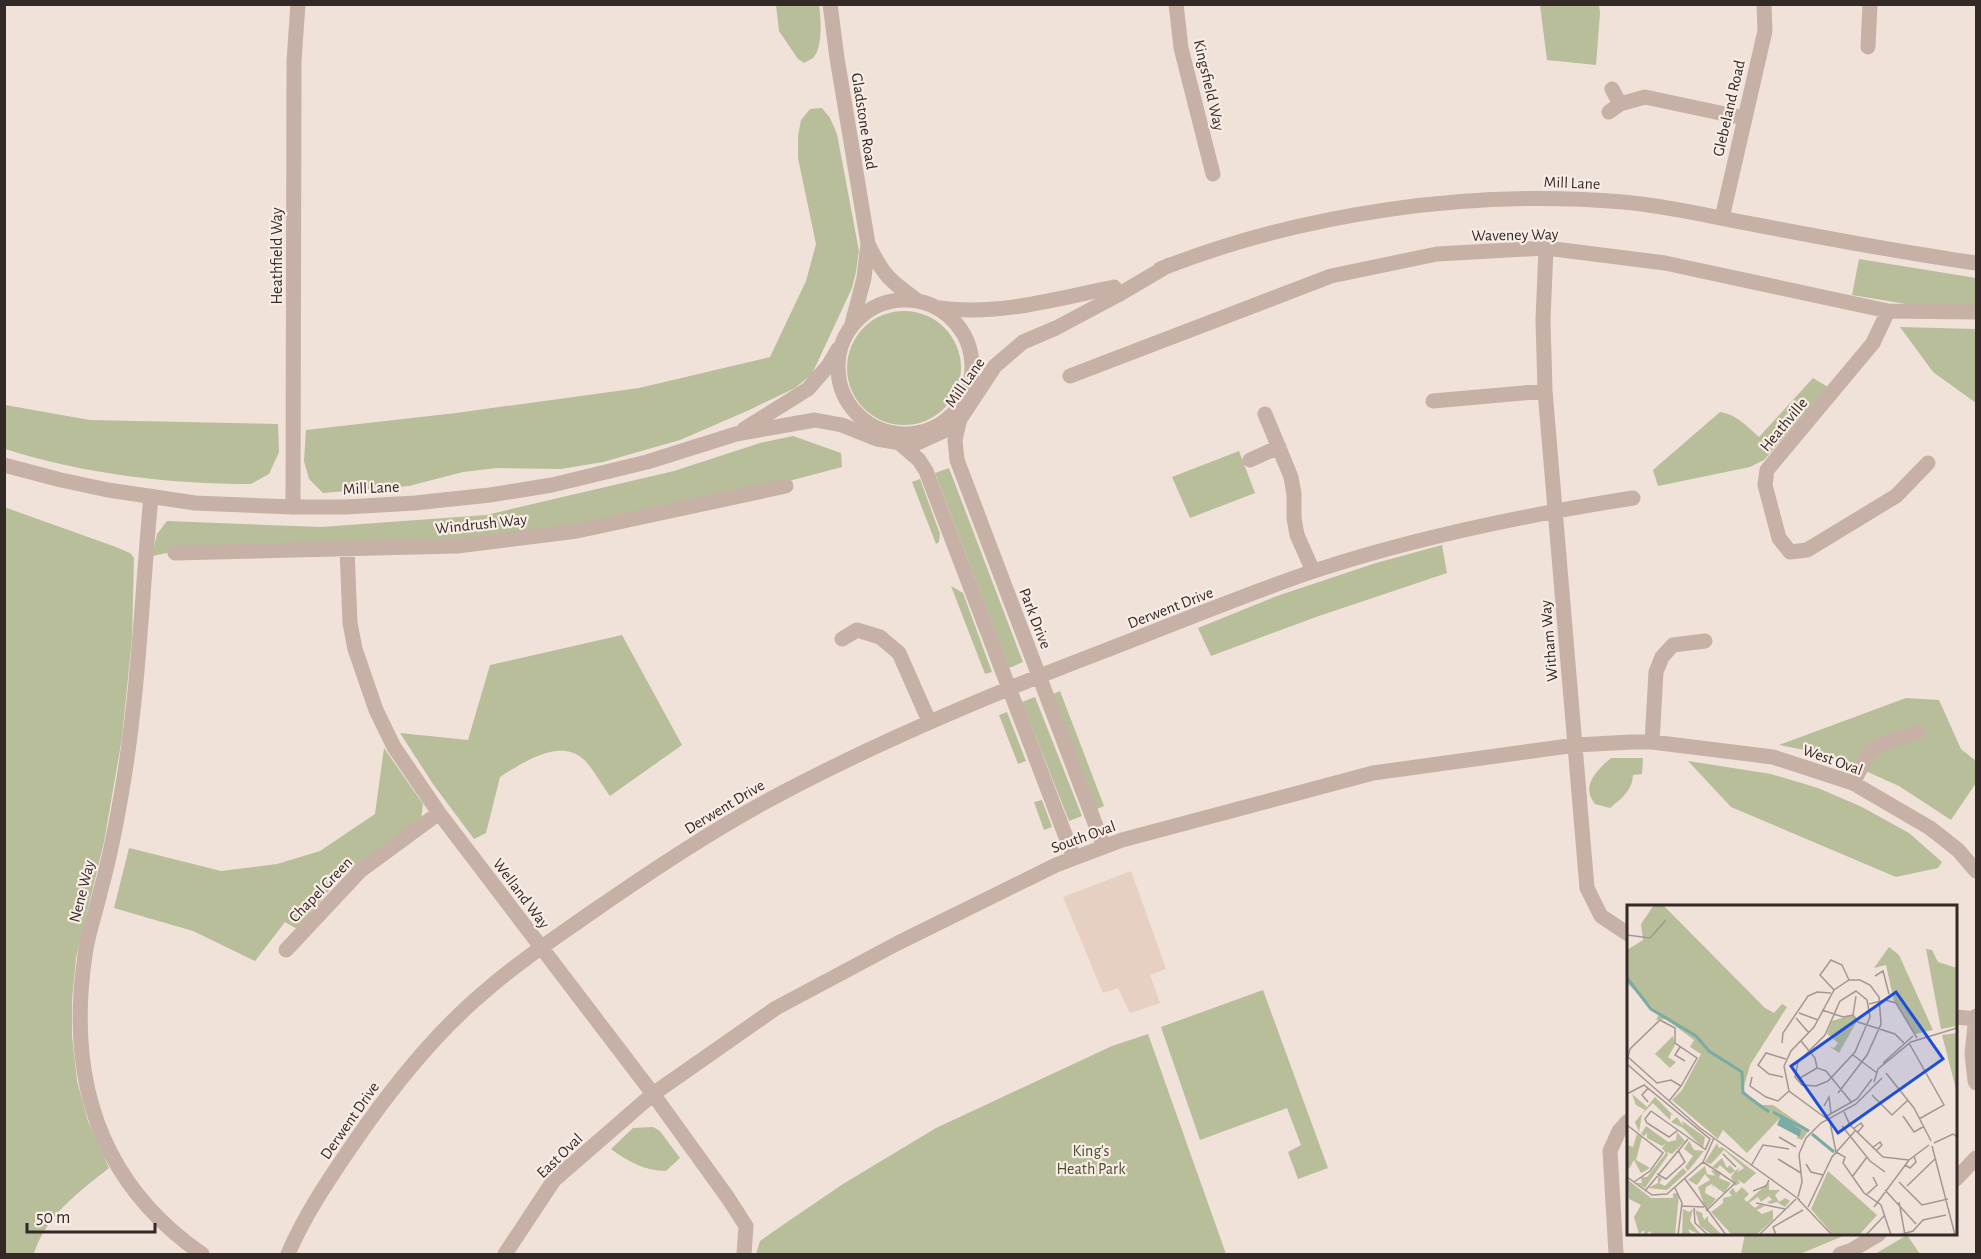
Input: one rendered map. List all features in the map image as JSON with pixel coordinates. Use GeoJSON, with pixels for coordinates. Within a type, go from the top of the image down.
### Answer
{"type":"FeatureCollection","features":[{"type":"Feature","properties":{"kind":"street","name":"Heathfield Way"},"geometry":{"type":"LineString","coordinates":[[293,507],[294,62],[298,4]]}},
{"type":"Feature","properties":{"kind":"street","name":"Gladstone Road"},"geometry":{"type":"LineString","coordinates":[[831,4],[837,58],[868,244],[879,268],[888,278],[918,301]]}},
{"type":"Feature","properties":{"kind":"street","name":"Kingsfield Way"},"geometry":{"type":"LineString","coordinates":[[1176,4],[1181,48],[1213,174]]}},
{"type":"Feature","properties":{"kind":"street","name":"Glebeland Road"},"geometry":{"type":"LineString","coordinates":[[1722,218],[1765,31],[1764,4]]}},
{"type":"Feature","properties":{"kind":"street"},"geometry":{"type":"LineString","coordinates":[[1868,47],[1870,4]]}},
{"type":"Feature","properties":{"kind":"street"},"geometry":{"type":"LineString","coordinates":[[1612,89],[1615,108],[1645,97],[1744,117]]}},
{"type":"Feature","properties":{"kind":"street","name":"Mill Lane"},"geometry":{"type":"LineString","coordinates":[[967,394],[990,362],[1005,349],[1114,287],[1169,265],[1262,236],[1354,215],[1450,204],[1534,199],[1600,201],[1667,207],[1896,252],[1977,263]]}},
{"type":"Feature","properties":{"kind":"street","name":"Gladstone Road"},"geometry":{"type":"LineString","coordinates":[[851,327],[864,278],[868,244]]}},
{"type":"Feature","properties":{"kind":"street","name":"Waveney Way"},"geometry":{"type":"LineString","coordinates":[[1070,376],[1331,276],[1437,254],[1546,248],[1665,263],[1888,310],[1977,312]]}},
{"type":"Feature","properties":{"kind":"street","name":"Witham Way"},"geometry":{"type":"LineString","coordinates":[[1546,248],[1543,320],[1545,391],[1587,888],[1600,916],[1627,933]]}},
{"type":"Feature","properties":{"kind":"street","name":"Mill Lane"},"geometry":{"type":"LineString","coordinates":[[4,465],[61,480],[151,497],[207,504],[293,507],[404,504],[490,495],[577,480],[647,462],[736,434],[815,420],[842,425],[877,439],[894,438],[913,445],[958,422],[995,366],[1023,342],[1056,328],[1119,295],[1169,265]]}},
{"type":"Feature","properties":{"kind":"street","name":"Mill Lane"},"geometry":{"type":"LineString","coordinates":[[936,307],[960,310],[1008,309],[1114,287]]}},
{"type":"Feature","properties":{"kind":"street"},"geometry":{"type":"LineString","coordinates":[[894,438],[933,430],[951,417],[967,394],[973,369],[971,350],[963,333],[951,318],[936,307],[918,301],[888,302],[868,311],[851,327],[842,343],[837,361],[838,379],[844,397],[854,412],[894,438],[918,460],[926,471],[1074,858]]}},
{"type":"Feature","properties":{"kind":"street","name":"Heathville"},"geometry":{"type":"LineString","coordinates":[[1888,310],[1873,343],[1767,470],[1765,485],[1779,538],[1790,552],[1807,550],[1896,496],[1928,464]]}},
{"type":"Feature","properties":{"kind":"street","name":"Mill Lane"},"geometry":{"type":"LineString","coordinates":[[736,434],[808,389],[828,366],[842,343]]}},
{"type":"Feature","properties":{"kind":"street"},"geometry":{"type":"LineString","coordinates":[[1433,401],[1545,391]]}},
{"type":"Feature","properties":{"kind":"street","name":"Park Drive"},"geometry":{"type":"LineString","coordinates":[[967,394],[955,440],[957,460],[1104,847]]}},
{"type":"Feature","properties":{"kind":"street"},"geometry":{"type":"LineString","coordinates":[[1265,414],[1291,477],[1297,535],[1313,571]]}},
{"type":"Feature","properties":{"kind":"street"},"geometry":{"type":"LineString","coordinates":[[1250,460],[1279,447]]}},
{"type":"Feature","properties":{"kind":"street","name":"Windrush Way"},"geometry":{"type":"LineString","coordinates":[[175,553],[457,546],[578,531],[786,486]]}},
{"type":"Feature","properties":{"kind":"street","name":"Nene Way"},"geometry":{"type":"LineString","coordinates":[[151,497],[129,740],[113,837],[85,954],[79,1040],[88,1092],[97,1121],[115,1162],[127,1182],[159,1220],[202,1254]]}},
{"type":"Feature","properties":{"kind":"street","name":"Derwent Drive"},"geometry":{"type":"LineString","coordinates":[[288,1254],[338,1166],[384,1099],[428,1048],[481,994],[541,948],[657,867],[780,794],[929,721],[1009,687],[1313,571],[1430,537],[1554,511],[1633,498]]}},
{"type":"Feature","properties":{"kind":"street","name":"Welland Way"},"geometry":{"type":"LineString","coordinates":[[347,548],[350,623],[363,678],[394,747],[439,813],[653,1094],[746,1226],[744,1254]]}},
{"type":"Feature","properties":{"kind":"street"},"geometry":{"type":"LineString","coordinates":[[842,639],[857,630],[880,637],[899,653],[929,721]]}},
{"type":"Feature","properties":{"kind":"street"},"geometry":{"type":"LineString","coordinates":[[1652,742],[1656,672],[1662,657],[1673,645],[1705,641]]}},
{"type":"Feature","properties":{"kind":"street"},"geometry":{"type":"LineString","coordinates":[[1853,783],[1867,756],[1880,745],[1918,732]]}},
{"type":"Feature","properties":{"kind":"street","name":"West Oval"},"geometry":{"type":"LineString","coordinates":[[1576,745],[1652,742],[1773,758],[1853,783],[1930,828],[1958,850],[1977,871]]}},
{"type":"Feature","properties":{"kind":"street","name":"South Oval"},"geometry":{"type":"LineString","coordinates":[[653,1094],[776,1008],[898,943],[1074,858],[1122,840],[1373,773],[1576,745]]}},
{"type":"Feature","properties":{"kind":"street","name":"Chapel Green"},"geometry":{"type":"LineString","coordinates":[[286,950],[360,871],[439,813]]}},
{"type":"Feature","properties":{"kind":"street"},"geometry":{"type":"LineString","coordinates":[[1957,1017],[1976,1018],[1972,1054],[1977,1083]]}},
{"type":"Feature","properties":{"kind":"street","name":"East Oval"},"geometry":{"type":"LineString","coordinates":[[505,1254],[554,1180],[653,1094]]}},
{"type":"Feature","properties":{"kind":"street"},"geometry":{"type":"LineString","coordinates":[[1616,1254],[1610,1151],[1619,1131],[1627,1123]]}},
{"type":"Feature","properties":{"kind":"street"},"geometry":{"type":"LineString","coordinates":[[1957,1178],[1977,1158]]}},
{"type":"Feature","properties":{"kind":"street"},"geometry":{"type":"LineString","coordinates":[[1840,1254],[1852,1250],[1876,1235]]}},
{"type":"Feature","properties":{"kind":"green space"},"geometry":{"type":"Polygon","coordinates":[[[776,5],[819,5],[820,40],[813,58],[804,63],[798,59],[779,31],[776,5]]]}},
{"type":"Feature","properties":{"kind":"green space"},"geometry":{"type":"Polygon","coordinates":[[[1540,5],[1599,5],[1596,65],[1547,60],[1540,5]]]}},
{"type":"Feature","properties":{"kind":"green space"},"geometry":{"type":"Polygon","coordinates":[[[822,108],[830,118],[837,134],[859,251],[852,288],[812,374],[795,388],[680,440],[603,462],[561,469],[497,468],[463,472],[409,486],[323,493],[309,479],[304,461],[306,430],[456,413],[639,388],[770,357],[806,281],[816,244],[798,158],[798,136],[801,120],[810,109],[822,108]]]}},
{"type":"Feature","properties":{"kind":"green space"},"geometry":{"type":"Polygon","coordinates":[[[1859,259],[1976,278],[1976,305],[1912,305],[1852,295],[1859,259]]]}},
{"type":"Feature","properties":{"kind":"green space"},"geometry":{"type":"Polygon","coordinates":[[[904,311],[926,315],[945,327],[957,346],[961,368],[957,390],[945,409],[926,421],[904,425],[882,421],[863,409],[851,390],[847,368],[851,346],[863,327],[882,315],[904,311]]]}},
{"type":"Feature","properties":{"kind":"green space"},"geometry":{"type":"Polygon","coordinates":[[[1900,327],[1976,329],[1976,403],[1933,372],[1900,327]]]}},
{"type":"Feature","properties":{"kind":"green space"},"geometry":{"type":"Polygon","coordinates":[[[1813,378],[1828,387],[1764,460],[1750,467],[1658,486],[1653,470],[1720,412],[1736,418],[1759,437],[1813,378]]]}},
{"type":"Feature","properties":{"kind":"green space"},"geometry":{"type":"Polygon","coordinates":[[[5,405],[90,420],[278,424],[279,452],[269,474],[251,484],[158,480],[96,471],[5,449],[5,405]]]}},
{"type":"Feature","properties":{"kind":"green space"},"geometry":{"type":"Polygon","coordinates":[[[793,436],[841,453],[842,467],[581,527],[454,543],[182,550],[152,556],[157,534],[167,521],[321,527],[486,515],[674,471],[760,443],[793,436]]]}},
{"type":"Feature","properties":{"kind":"green space"},"geometry":{"type":"Polygon","coordinates":[[[1239,451],[1255,493],[1190,518],[1172,477],[1239,451]]]}},
{"type":"Feature","properties":{"kind":"green space"},"geometry":{"type":"Polygon","coordinates":[[[949,468],[1023,662],[1009,668],[935,473],[949,468]]]}},
{"type":"Feature","properties":{"kind":"green space"},"geometry":{"type":"Polygon","coordinates":[[[920,479],[940,534],[939,542],[936,544],[912,482],[920,479]]]}},
{"type":"Feature","properties":{"kind":"green space"},"geometry":{"type":"Polygon","coordinates":[[[4,507],[116,547],[130,553],[134,558],[132,638],[122,738],[104,842],[76,958],[72,1000],[72,1036],[77,1081],[88,1121],[109,1168],[55,1216],[39,1240],[34,1254],[4,1254],[4,507]]]}},
{"type":"Feature","properties":{"kind":"green space"},"geometry":{"type":"Polygon","coordinates":[[[1442,545],[1447,573],[1316,617],[1211,656],[1198,628],[1277,596],[1376,563],[1442,545]]]}},
{"type":"Feature","properties":{"kind":"green space"},"geometry":{"type":"Polygon","coordinates":[[[951,586],[963,593],[992,672],[985,674],[951,586]]]}},
{"type":"Feature","properties":{"kind":"green space"},"geometry":{"type":"Polygon","coordinates":[[[622,635],[682,745],[610,796],[582,758],[562,751],[540,755],[500,777],[486,833],[474,839],[433,784],[400,733],[468,740],[490,665],[622,635]]]}},
{"type":"Feature","properties":{"kind":"green space"},"geometry":{"type":"Polygon","coordinates":[[[1060,691],[1104,806],[1097,809],[1053,694],[1060,691]]]}},
{"type":"Feature","properties":{"kind":"green space"},"geometry":{"type":"Polygon","coordinates":[[[1035,697],[1082,816],[1069,821],[1022,702],[1035,697]]]}},
{"type":"Feature","properties":{"kind":"green space"},"geometry":{"type":"Polygon","coordinates":[[[1906,698],[1939,700],[1961,749],[1976,761],[1976,783],[1951,820],[1899,786],[1830,755],[1779,745],[1906,698]]]}},
{"type":"Feature","properties":{"kind":"green space"},"geometry":{"type":"Polygon","coordinates":[[[1007,712],[1026,761],[1018,764],[999,715],[1007,712]]]}},
{"type":"Feature","properties":{"kind":"green space"},"geometry":{"type":"Polygon","coordinates":[[[384,748],[423,804],[421,820],[343,874],[297,929],[285,922],[255,961],[193,931],[114,908],[129,848],[221,871],[277,864],[320,851],[375,814],[384,748]]]}},
{"type":"Feature","properties":{"kind":"green space"},"geometry":{"type":"Polygon","coordinates":[[[1611,758],[1643,758],[1642,774],[1633,775],[1628,790],[1610,808],[1595,804],[1589,791],[1596,773],[1611,758]]]}},
{"type":"Feature","properties":{"kind":"green space"},"geometry":{"type":"Polygon","coordinates":[[[1688,761],[1771,774],[1818,788],[1862,807],[1909,833],[1942,862],[1938,868],[1896,877],[1731,807],[1688,761]]]}},
{"type":"Feature","properties":{"kind":"green space"},"geometry":{"type":"Polygon","coordinates":[[[1042,800],[1052,827],[1044,830],[1034,802],[1042,800]]]}},
{"type":"Feature","properties":{"kind":"green space"},"geometry":{"type":"Polygon","coordinates":[[[1263,990],[1328,1168],[1298,1179],[1288,1152],[1301,1145],[1287,1108],[1200,1140],[1161,1027],[1263,990]]]}},
{"type":"Feature","properties":{"kind":"green space","name":"King's Heath Park"},"geometry":{"type":"Polygon","coordinates":[[[1148,1034],[1226,1254],[756,1254],[760,1241],[843,1184],[936,1128],[1112,1046],[1148,1034]]]}},
{"type":"Feature","properties":{"kind":"green space"},"geometry":{"type":"Polygon","coordinates":[[[653,1127],[660,1131],[680,1158],[666,1171],[637,1164],[611,1149],[633,1128],[653,1127]]]}},
{"type":"Feature","properties":{"kind":"green space"},"geometry":{"type":"Polygon","coordinates":[[[1745,1235],[1846,1235],[1800,1254],[1741,1254],[1745,1235]]]}},
{"type":"Feature","properties":{"kind":"green space"},"geometry":{"type":"Polygon","coordinates":[[[1907,1235],[1920,1254],[1875,1254],[1907,1235]]]}},
{"type":"Feature","properties":{"kind":"shaded area"},"geometry":{"type":"Polygon","coordinates":[[[1131,871],[1166,969],[1150,975],[1160,1003],[1130,1013],[1118,988],[1103,993],[1063,897],[1131,871]]]}}]}
